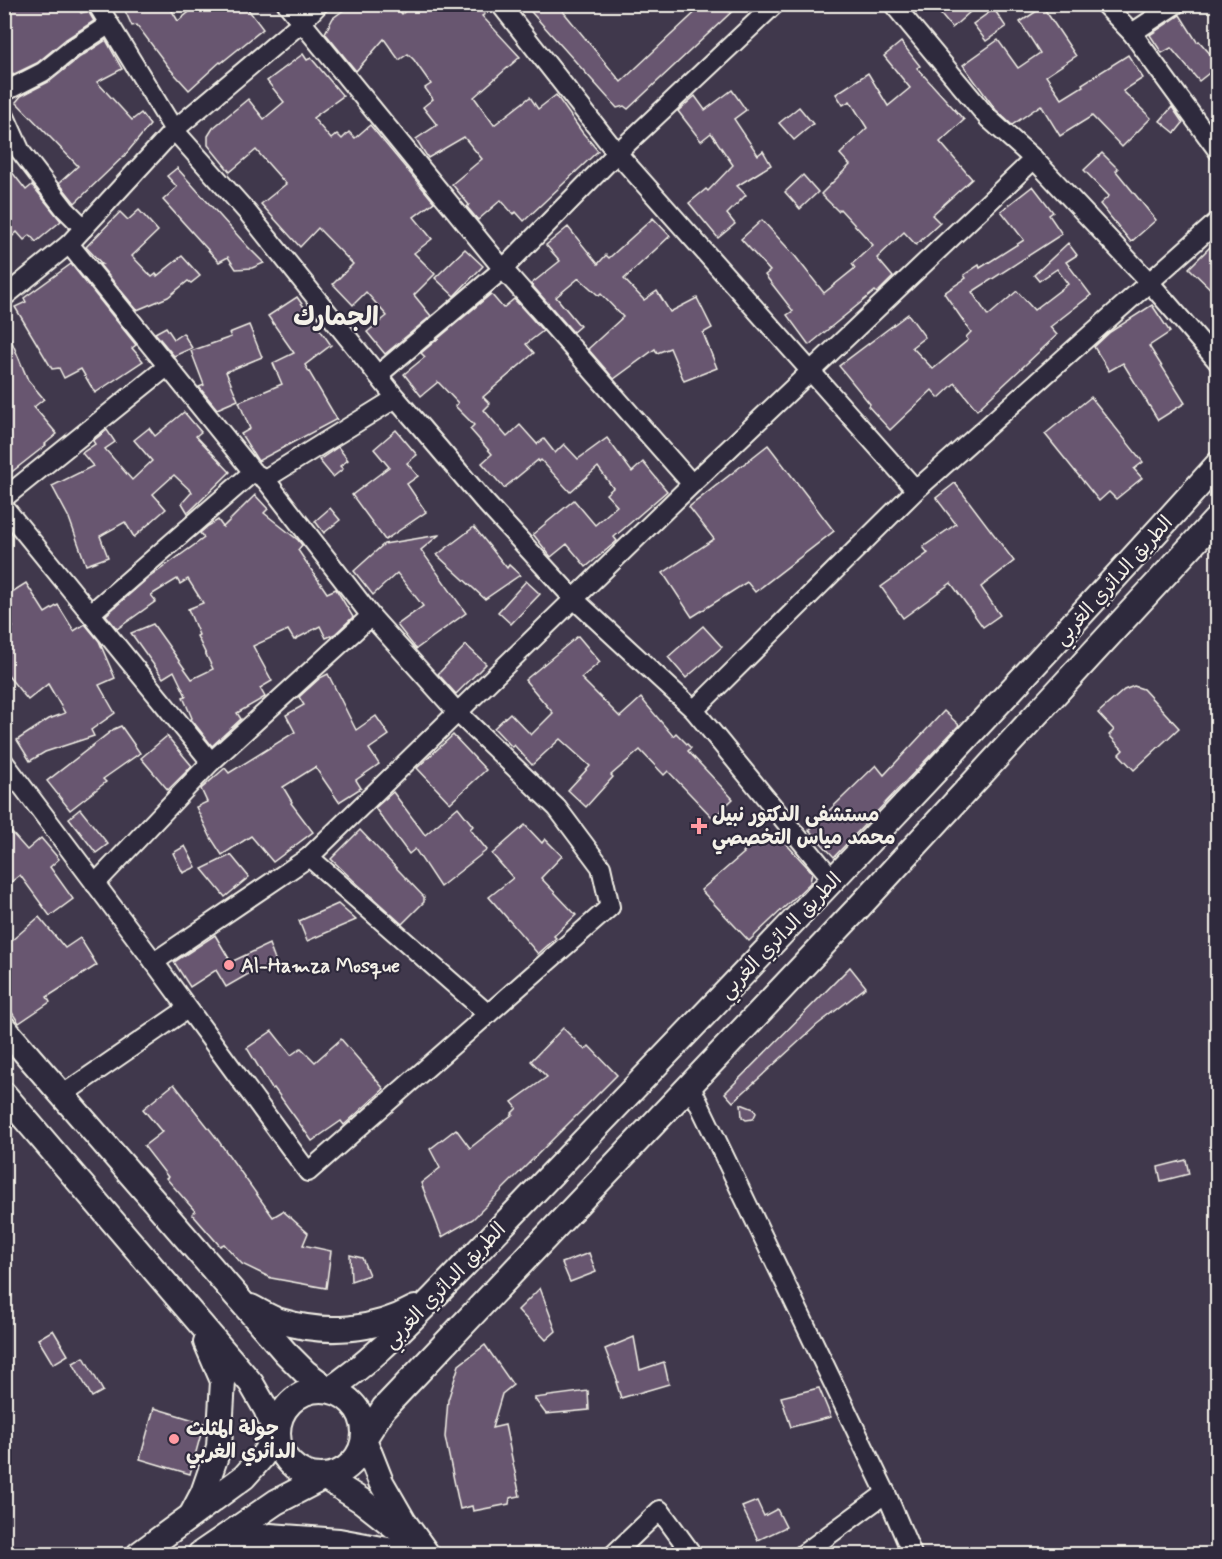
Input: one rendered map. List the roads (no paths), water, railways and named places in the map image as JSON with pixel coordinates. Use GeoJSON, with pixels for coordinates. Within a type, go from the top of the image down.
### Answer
{"type":"FeatureCollection","features":[{"type":"Feature","properties":{"kind":"main road","name":"الطريق الدائري الغربي"},"geometry":{"type":"LineString","coordinates":[[329,1390],[355,1373],[377,1354],[433,1298],[833,880],[1107,588],[1218,464]]}},
{"type":"Feature","properties":{"kind":"main road","name":"الطريق الدائري الغربي"},"geometry":{"type":"LineString","coordinates":[[364,1438],[384,1408],[859,907],[1218,518]]}},
{"type":"Feature","properties":{"kind":"main road"},"geometry":{"type":"LineString","coordinates":[[833,880],[859,907]]}},
{"type":"Feature","properties":{"kind":"main road"},"geometry":{"type":"LineString","coordinates":[[4,1028],[285,1352],[305,1372],[329,1390],[352,1402],[364,1425],[364,1438],[360,1453],[351,1466],[276,1502],[206,1550]]}},
{"type":"Feature","properties":{"kind":"main road"},"geometry":{"type":"LineString","coordinates":[[4,1094],[251,1383],[266,1409],[280,1449],[292,1466],[310,1476],[324,1477],[362,1501],[398,1528],[426,1554]]}},
{"type":"Feature","properties":{"kind":"main road"},"geometry":{"type":"LineString","coordinates":[[242,1303],[279,1321],[318,1329],[338,1329],[359,1328],[398,1318],[433,1298]]}},
{"type":"Feature","properties":{"kind":"main road"},"geometry":{"type":"LineString","coordinates":[[191,1517],[203,1493],[219,1446],[223,1381],[196,1318]]}},
{"type":"Feature","properties":{"kind":"main road"},"geometry":{"type":"LineString","coordinates":[[139,1554],[244,1477],[277,1435],[278,1422],[292,1400],[303,1393],[329,1390]]}},
{"type":"Feature","properties":{"kind":"main road"},"geometry":{"type":"LineString","coordinates":[[364,1438],[381,1482],[426,1554]]}},
{"type":"Feature","properties":{"kind":"main road"},"geometry":{"type":"LineString","coordinates":[[206,1550],[270,1536],[339,1542],[402,1554]]}},
{"type":"Feature","properties":{"kind":"street"},"geometry":{"type":"LineString","coordinates":[[97,4],[174,130],[248,213],[396,398],[484,501],[574,599],[694,710],[833,880]]}},
{"type":"Feature","properties":{"kind":"street"},"geometry":{"type":"LineString","coordinates":[[287,4],[503,269],[692,484]]}},
{"type":"Feature","properties":{"kind":"street"},"geometry":{"type":"LineString","coordinates":[[4,297],[69,244],[174,130],[302,22],[319,4]]}},
{"type":"Feature","properties":{"kind":"street"},"geometry":{"type":"LineString","coordinates":[[500,4],[617,153],[916,490]]}},
{"type":"Feature","properties":{"kind":"street"},"geometry":{"type":"LineString","coordinates":[[378,375],[503,269],[617,153],[775,4]]}},
{"type":"Feature","properties":{"kind":"street"},"geometry":{"type":"LineString","coordinates":[[893,4],[988,118],[1034,159],[1150,283],[1218,362]]}},
{"type":"Feature","properties":{"kind":"street"},"geometry":{"type":"LineString","coordinates":[[1104,4],[1132,33],[1218,151]]}},
{"type":"Feature","properties":{"kind":"street"},"geometry":{"type":"LineString","coordinates":[[1132,33],[1176,4]]}},
{"type":"Feature","properties":{"kind":"street"},"geometry":{"type":"LineString","coordinates":[[4,92],[43,72],[73,48],[108,25]]}},
{"type":"Feature","properties":{"kind":"street"},"geometry":{"type":"LineString","coordinates":[[4,114],[21,152],[65,209],[84,228]]}},
{"type":"Feature","properties":{"kind":"street"},"geometry":{"type":"LineString","coordinates":[[154,962],[309,857],[692,484],[1034,159]]}},
{"type":"Feature","properties":{"kind":"street"},"geometry":{"type":"LineString","coordinates":[[694,710],[916,490],[1218,220]]}},
{"type":"Feature","properties":{"kind":"street"},"geometry":{"type":"LineString","coordinates":[[4,762],[308,1172],[610,907],[601,867],[557,808],[458,713],[372,616],[69,244]]}},
{"type":"Feature","properties":{"kind":"street"},"geometry":{"type":"LineString","coordinates":[[4,498],[168,366]]}},
{"type":"Feature","properties":{"kind":"street"},"geometry":{"type":"LineString","coordinates":[[91,613],[259,476],[396,398]]}},
{"type":"Feature","properties":{"kind":"street"},"geometry":{"type":"LineString","coordinates":[[4,507],[211,762]]}},
{"type":"Feature","properties":{"kind":"street"},"geometry":{"type":"LineString","coordinates":[[95,884],[211,762],[372,616]]}},
{"type":"Feature","properties":{"kind":"street"},"geometry":{"type":"LineString","coordinates":[[309,857],[488,1014]]}},
{"type":"Feature","properties":{"kind":"street"},"geometry":{"type":"LineString","coordinates":[[62,1095],[187,1009]]}},
{"type":"Feature","properties":{"kind":"street"},"geometry":{"type":"LineString","coordinates":[[690,1085],[886,1494],[912,1554]]}},
{"type":"Feature","properties":{"kind":"street"},"geometry":{"type":"LineString","coordinates":[[803,1554],[886,1494]]}},
{"type":"Feature","properties":{"kind":"street"},"geometry":{"type":"LineString","coordinates":[[614,1554],[660,1510],[692,1554]]}},
{"type":"Feature","properties":{"kind":"place","name":"مستشفى الدكتور نبيل محمد مياس التخصصي"},"geometry":{"type":"Point","coordinates":[699,826]}},
{"type":"Feature","properties":{"kind":"place","name":"Al-Hamza Mosque"},"geometry":{"type":"Point","coordinates":[229,965]}},
{"type":"Feature","properties":{"kind":"place","name":"جولة المثلث الدائري الغربي"},"geometry":{"type":"Point","coordinates":[174,1439]}},
{"type":"Feature","properties":{"kind":"district","name":"الجمارك"},"geometry":{"type":"Point","coordinates":[336,316]}}]}
